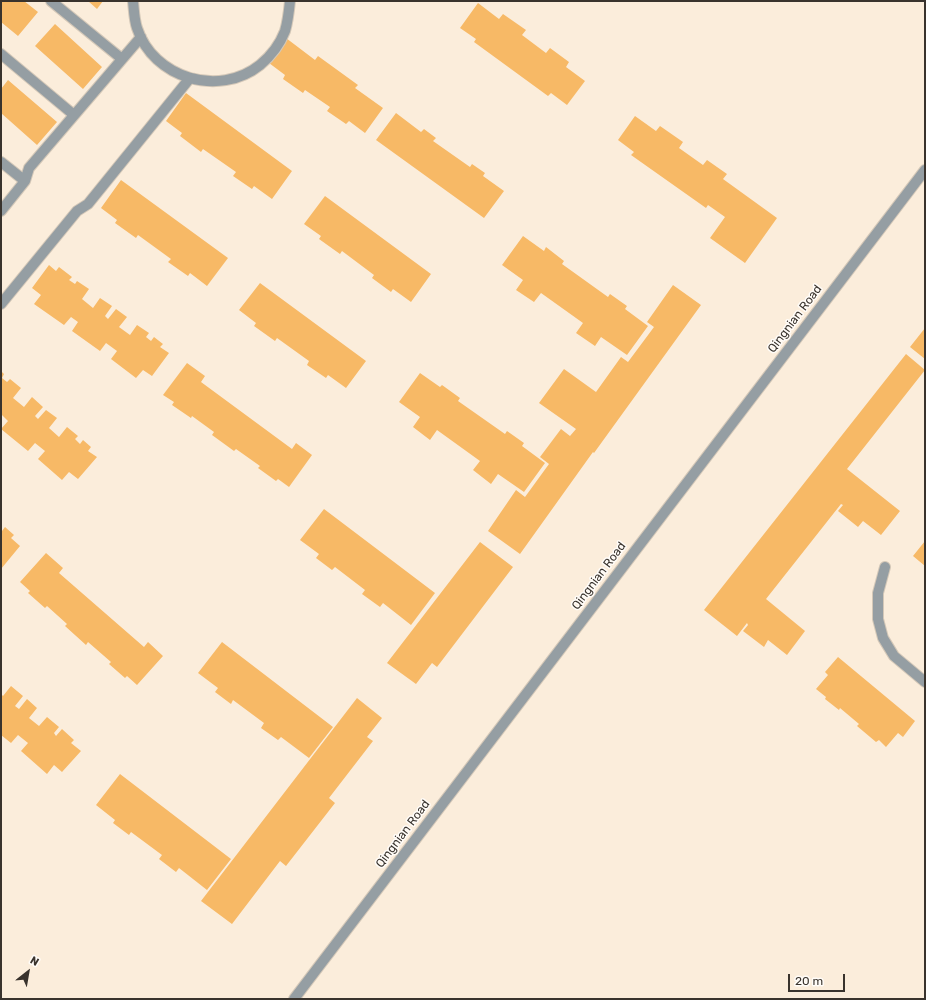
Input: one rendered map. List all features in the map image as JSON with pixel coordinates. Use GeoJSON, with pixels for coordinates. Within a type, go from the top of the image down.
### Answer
{"type":"FeatureCollection","features":[{"type":"Feature","properties":{"kind":"street"},"geometry":{"type":"LineString","coordinates":[[50,1],[122,59]]}},
{"type":"Feature","properties":{"kind":"street"},"geometry":{"type":"LineString","coordinates":[[133,1],[137,29],[153,56],[165,66],[179,74],[209,82],[225,81],[240,76],[255,69],[267,59],[285,32],[289,16],[290,1]]}},
{"type":"Feature","properties":{"kind":"street"},"geometry":{"type":"LineString","coordinates":[[1,211],[25,181],[29,168],[141,37]]}},
{"type":"Feature","properties":{"kind":"street"},"geometry":{"type":"LineString","coordinates":[[1,54],[74,115]]}},
{"type":"Feature","properties":{"kind":"street"},"geometry":{"type":"LineString","coordinates":[[1,304],[77,211],[88,204],[190,78]]}},
{"type":"Feature","properties":{"kind":"street"},"geometry":{"type":"LineString","coordinates":[[1,162],[25,181]]}},
{"type":"Feature","properties":{"kind":"street","name":"Qingnian Road"},"geometry":{"type":"LineString","coordinates":[[294,999],[925,170]]}},
{"type":"Feature","properties":{"kind":"street"},"geometry":{"type":"LineString","coordinates":[[885,567],[878,593],[878,619],[883,638],[894,656],[925,682]]}},
{"type":"Feature","properties":{"kind":"building"},"geometry":{"type":"Polygon","coordinates":[[[1,1],[24,1],[38,12],[18,36],[1,22],[1,1]]]}},
{"type":"Feature","properties":{"kind":"building"},"geometry":{"type":"Polygon","coordinates":[[[88,1],[103,1],[97,9],[88,1]]]}},
{"type":"Feature","properties":{"kind":"building"},"geometry":{"type":"Polygon","coordinates":[[[478,3],[499,19],[503,14],[526,30],[522,35],[546,53],[550,48],[569,62],[566,67],[585,81],[567,105],[551,93],[548,96],[474,42],[476,39],[460,28],[478,3]]]}},
{"type":"Feature","properties":{"kind":"building"},"geometry":{"type":"Polygon","coordinates":[[[55,24],[102,67],[83,89],[35,46],[55,24]]]}},
{"type":"Feature","properties":{"kind":"building"},"geometry":{"type":"Polygon","coordinates":[[[286,38],[315,60],[318,56],[358,85],[355,88],[383,108],[365,133],[349,121],[346,124],[327,111],[330,107],[305,90],[303,93],[283,79],[285,75],[269,63],[286,38]]]}},
{"type":"Feature","properties":{"kind":"building"},"geometry":{"type":"Polygon","coordinates":[[[8,80],[57,122],[37,145],[1,113],[1,89],[8,80]]]}},
{"type":"Feature","properties":{"kind":"building"},"geometry":{"type":"Polygon","coordinates":[[[186,93],[292,171],[272,199],[254,186],[252,189],[233,176],[236,172],[203,149],[201,152],[180,136],[182,133],[166,121],[186,93]]]}},
{"type":"Feature","properties":{"kind":"building"},"geometry":{"type":"Polygon","coordinates":[[[396,113],[421,132],[424,129],[436,138],[433,141],[470,167],[472,164],[485,173],[483,176],[504,191],[484,218],[376,140],[396,113]]]}},
{"type":"Feature","properties":{"kind":"building"},"geometry":{"type":"Polygon","coordinates":[[[635,116],[656,131],[660,126],[683,142],[679,148],[703,165],[707,160],[727,174],[723,179],[777,218],[745,263],[710,238],[725,217],[708,205],[706,208],[631,155],[634,152],[618,140],[635,116]]]}},
{"type":"Feature","properties":{"kind":"building"},"geometry":{"type":"Polygon","coordinates":[[[121,180],[228,258],[207,286],[190,273],[188,276],[168,262],[171,259],[138,235],[136,238],[115,223],[117,220],[101,208],[121,180]]]}},
{"type":"Feature","properties":{"kind":"building"},"geometry":{"type":"Polygon","coordinates":[[[325,196],[431,274],[411,302],[393,289],[391,292],[372,278],[374,275],[342,251],[340,254],[319,239],[321,236],[304,224],[325,196]]]}},
{"type":"Feature","properties":{"kind":"building"},"geometry":{"type":"Polygon","coordinates":[[[523,236],[544,251],[546,247],[564,261],[562,264],[608,297],[610,294],[627,306],[625,309],[648,326],[627,355],[601,337],[595,346],[576,333],[583,323],[541,293],[534,302],[516,290],[523,280],[502,265],[523,236]]]}},
{"type":"Feature","properties":{"kind":"building"},"geometry":{"type":"Polygon","coordinates":[[[49,265],[56,271],[59,267],[72,277],[69,280],[75,284],[77,281],[89,289],[82,299],[93,308],[100,298],[112,306],[105,316],[108,319],[116,309],[127,317],[119,327],[130,335],[137,325],[149,333],[146,337],[151,341],[154,337],[163,344],[160,347],[169,353],[152,376],[143,370],[136,378],[111,359],[117,351],[106,343],[100,351],[72,331],[78,322],[71,317],[64,325],[34,304],[41,295],[32,288],[49,265]]]}},
{"type":"Feature","properties":{"kind":"building"},"geometry":{"type":"Polygon","coordinates":[[[260,283],[366,361],[346,388],[328,375],[326,378],[307,365],[309,361],[277,338],[275,341],[254,326],[256,323],[239,310],[260,283]]]}},
{"type":"Feature","properties":{"kind":"building"},"geometry":{"type":"Polygon","coordinates":[[[673,285],[701,305],[520,554],[488,531],[516,490],[525,497],[549,464],[540,457],[561,429],[570,436],[576,429],[539,403],[564,369],[596,392],[621,357],[628,362],[654,327],[647,322],[673,285]]]}},
{"type":"Feature","properties":{"kind":"building"},"geometry":{"type":"Polygon","coordinates":[[[925,328],[925,359],[910,347],[925,328]]]}},
{"type":"Feature","properties":{"kind":"building"},"geometry":{"type":"Polygon","coordinates":[[[906,354],[925,370],[847,469],[900,511],[881,535],[863,521],[858,527],[838,511],[843,505],[841,504],[766,599],[805,631],[787,655],[768,640],[764,647],[743,631],[748,625],[747,623],[737,636],[704,610],[906,354]]]}},
{"type":"Feature","properties":{"kind":"building"},"geometry":{"type":"Polygon","coordinates":[[[187,363],[205,376],[201,382],[292,449],[296,443],[312,455],[289,487],[278,479],[276,481],[258,468],[260,466],[236,449],[234,451],[212,435],[214,432],[192,416],[191,418],[172,405],[174,402],[163,395],[187,363]]]}},
{"type":"Feature","properties":{"kind":"building"},"geometry":{"type":"Polygon","coordinates":[[[1,371],[4,374],[2,378],[7,382],[10,379],[21,388],[13,398],[24,407],[32,397],[43,407],[35,416],[38,419],[46,410],[57,418],[49,428],[59,437],[67,427],[78,436],[75,439],[80,444],[83,440],[91,447],[88,451],[97,457],[78,479],[69,472],[62,480],[38,459],[45,451],[35,443],[28,451],[1,429],[8,421],[1,414],[1,371]]]}},
{"type":"Feature","properties":{"kind":"building"},"geometry":{"type":"Polygon","coordinates":[[[420,373],[440,387],[442,385],[460,398],[458,401],[505,434],[507,431],[524,443],[522,446],[545,463],[524,492],[498,474],[491,484],[473,470],[480,461],[437,430],[430,440],[413,427],[420,417],[399,402],[420,373]]]}},
{"type":"Feature","properties":{"kind":"building"},"geometry":{"type":"Polygon","coordinates":[[[324,509],[435,593],[411,625],[383,603],[380,607],[362,594],[365,590],[335,567],[332,570],[316,558],[319,554],[300,540],[324,509]]]}},
{"type":"Feature","properties":{"kind":"building"},"geometry":{"type":"Polygon","coordinates":[[[5,527],[14,535],[11,538],[20,546],[1,569],[1,530],[2,531],[5,527]]]}},
{"type":"Feature","properties":{"kind":"building"},"geometry":{"type":"Polygon","coordinates":[[[925,541],[925,566],[913,556],[925,541]]]}},
{"type":"Feature","properties":{"kind":"building"},"geometry":{"type":"Polygon","coordinates":[[[480,542],[513,567],[437,667],[432,663],[416,684],[387,663],[480,542]]]}},
{"type":"Feature","properties":{"kind":"building"},"geometry":{"type":"Polygon","coordinates":[[[46,553],[63,568],[59,573],[144,647],[148,642],[163,656],[137,685],[127,676],[125,678],[109,664],[111,662],[88,642],[86,645],[65,626],[67,624],[47,606],[45,608],[28,593],[30,591],[20,582],[46,553]]]}},
{"type":"Feature","properties":{"kind":"building"},"geometry":{"type":"Polygon","coordinates":[[[222,642],[333,727],[309,758],[281,737],[278,740],[261,728],[264,723],[233,700],[231,704],[215,692],[218,688],[198,673],[222,642]]]}},
{"type":"Feature","properties":{"kind":"building"},"geometry":{"type":"Polygon","coordinates":[[[838,657],[915,721],[903,737],[898,733],[886,747],[879,740],[876,742],[857,726],[859,724],[840,708],[839,710],[825,699],[826,697],[816,689],[828,675],[825,672],[838,657]]]}},
{"type":"Feature","properties":{"kind":"building"},"geometry":{"type":"Polygon","coordinates":[[[11,686],[23,696],[15,706],[19,709],[27,699],[37,708],[29,718],[39,726],[47,717],[59,727],[54,733],[56,736],[62,729],[74,740],[71,743],[81,751],[62,772],[54,765],[47,774],[21,751],[28,743],[18,735],[11,743],[1,735],[1,694],[3,696],[11,686]]]}},
{"type":"Feature","properties":{"kind":"building"},"geometry":{"type":"Polygon","coordinates":[[[357,698],[382,718],[367,737],[373,741],[329,798],[335,803],[286,866],[280,861],[232,924],[201,901],[357,698]]]}},
{"type":"Feature","properties":{"kind":"building"},"geometry":{"type":"Polygon","coordinates":[[[120,774],[231,859],[207,890],[179,868],[176,872],[159,859],[162,855],[131,832],[129,835],[113,823],[115,820],[96,805],[120,774]]]}}]}
